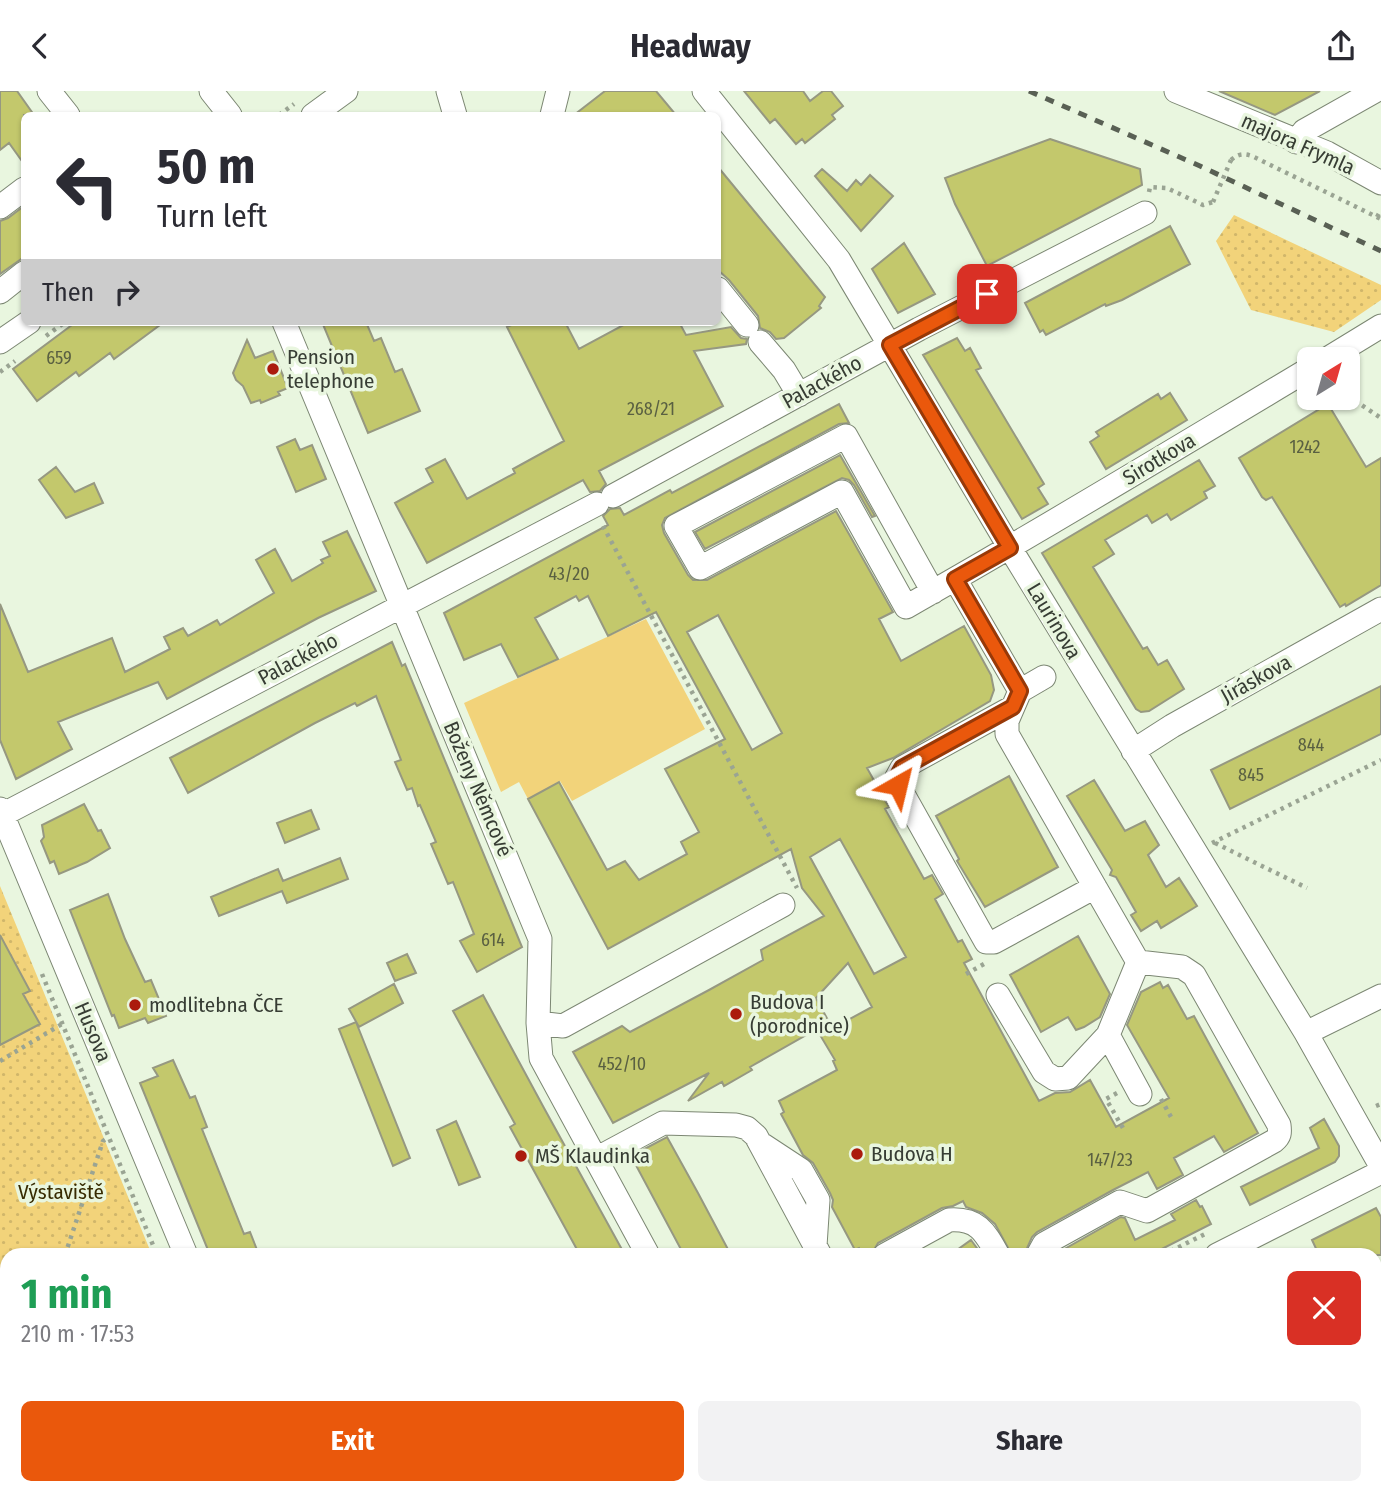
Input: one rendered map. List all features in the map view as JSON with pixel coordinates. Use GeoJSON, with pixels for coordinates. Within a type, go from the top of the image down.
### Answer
{"type":"FeatureCollection","features":[{"type":"Feature","properties":{"kind":"street"},"geometry":{"type":"LineString","coordinates":[[50,91],[66,112]]}},
{"type":"Feature","properties":{"kind":"street"},"geometry":{"type":"LineString","coordinates":[[211,91],[228,112]]}},
{"type":"Feature","properties":{"kind":"street"},"geometry":{"type":"LineString","coordinates":[[317,112],[346,91]]}},
{"type":"Feature","properties":{"kind":"street"},"geometry":{"type":"LineString","coordinates":[[448,91],[454,112]]}},
{"type":"Feature","properties":{"kind":"street","name":"Laurinova"},"geometry":{"type":"LineString","coordinates":[[704,91],[721,112]]}},
{"type":"Feature","properties":{"kind":"street","name":"majora Frymla"},"geometry":{"type":"LineString","coordinates":[[1176,91],[1326,153],[1381,183]]}},
{"type":"Feature","properties":{"kind":"street"},"geometry":{"type":"LineString","coordinates":[[1296,142],[1304,131],[1375,91]]}},
{"type":"Feature","properties":{"kind":"street","name":"Laurinova"},"geometry":{"type":"LineString","coordinates":[[721,112],[839,260],[1133,751],[1206,847],[1381,1166]]}},
{"type":"Feature","properties":{"kind":"street"},"geometry":{"type":"LineString","coordinates":[[0,207],[21,191]]}},
{"type":"Feature","properties":{"kind":"street","name":"Palackého"},"geometry":{"type":"LineString","coordinates":[[1,813],[401,605],[603,507],[890,345],[1145,213]]}},
{"type":"Feature","properties":{"kind":"street"},"geometry":{"type":"LineString","coordinates":[[0,292],[21,275]]}},
{"type":"Feature","properties":{"kind":"street"},"geometry":{"type":"LineString","coordinates":[[721,293],[784,370],[799,395]]}},
{"type":"Feature","properties":{"kind":"street"},"geometry":{"type":"LineString","coordinates":[[0,342],[23,326]]}},
{"type":"Feature","properties":{"kind":"street","name":"Boženy Němcové"},"geometry":{"type":"LineString","coordinates":[[286,326],[540,939],[538,1023],[541,1058],[644,1248]]}},
{"type":"Feature","properties":{"kind":"street"},"geometry":{"type":"LineString","coordinates":[[1347,347],[1381,327]]}},
{"type":"Feature","properties":{"kind":"street","name":"Sirotkova"},"geometry":{"type":"LineString","coordinates":[[933,592],[846,436],[677,526],[700,568],[842,492],[906,607],[933,592],[1010,548],[1297,376]]}},
{"type":"Feature","properties":{"kind":"street"},"geometry":{"type":"LineString","coordinates":[[955,579],[1017,699]]}},
{"type":"Feature","properties":{"kind":"street","name":"Jiráskova"},"geometry":{"type":"LineString","coordinates":[[1133,751],[1172,726],[1381,609]]}},
{"type":"Feature","properties":{"kind":"street"},"geometry":{"type":"LineString","coordinates":[[1044,677],[1017,699],[902,768],[896,779],[986,942],[994,942],[1095,887]]}},
{"type":"Feature","properties":{"kind":"street"},"geometry":{"type":"LineString","coordinates":[[1017,699],[1007,721],[1007,734],[1138,962]]}},
{"type":"Feature","properties":{"kind":"street","name":"Husova"},"geometry":{"type":"LineString","coordinates":[[1,813],[183,1248]]}},
{"type":"Feature","properties":{"kind":"street"},"geometry":{"type":"LineString","coordinates":[[538,1023],[563,1026],[783,905]]}},
{"type":"Feature","properties":{"kind":"street"},"geometry":{"type":"LineString","coordinates":[[998,995],[1044,1072],[1055,1079],[1068,1078],[1108,1035],[1138,962]]}},
{"type":"Feature","properties":{"kind":"street"},"geometry":{"type":"LineString","coordinates":[[1042,1248],[1044,1244],[1120,1202],[1147,1211],[1279,1137],[1279,1125],[1194,975],[1189,969],[1182,967],[1138,962]]}},
{"type":"Feature","properties":{"kind":"street"},"geometry":{"type":"LineString","coordinates":[[1306,1033],[1381,996]]}},
{"type":"Feature","properties":{"kind":"street"},"geometry":{"type":"LineString","coordinates":[[1108,1035],[1140,1094]]}},
{"type":"Feature","properties":{"kind":"street"},"geometry":{"type":"LineString","coordinates":[[596,1159],[663,1123],[736,1125],[747,1128],[760,1143],[817,1248]]}},
{"type":"Feature","properties":{"kind":"street"},"geometry":{"type":"LineString","coordinates":[[760,1143],[802,1170],[818,1200],[818,1248]]}},
{"type":"Feature","properties":{"kind":"street"},"geometry":{"type":"LineString","coordinates":[[1231,1248],[1381,1172]]}},
{"type":"Feature","properties":{"kind":"street"},"geometry":{"type":"LineString","coordinates":[[898,1248],[949,1220],[960,1219],[973,1223],[985,1233],[994,1248]]}},
{"type":"Feature","properties":{"kind":"path"},"geometry":{"type":"LineString","coordinates":[[1145,213],[1150,187],[1167,188],[1203,205],[1213,202],[1231,160],[1237,155],[1245,154],[1379,218],[1381,210]]}},
{"type":"Feature","properties":{"kind":"path"},"geometry":{"type":"LineString","coordinates":[[1360,404],[1381,418]]}},
{"type":"Feature","properties":{"kind":"path"},"geometry":{"type":"LineString","coordinates":[[603,507],[801,896],[783,905]]}},
{"type":"Feature","properties":{"kind":"path"},"geometry":{"type":"LineString","coordinates":[[1206,847],[1381,760]]}},
{"type":"Feature","properties":{"kind":"path"},"geometry":{"type":"LineString","coordinates":[[1206,847],[1307,888]]}},
{"type":"Feature","properties":{"kind":"path"},"geometry":{"type":"LineString","coordinates":[[41,972],[154,1248]]}},
{"type":"Feature","properties":{"kind":"path"},"geometry":{"type":"LineString","coordinates":[[0,1061],[62,1024]]}},
{"type":"Feature","properties":{"kind":"path"},"geometry":{"type":"LineString","coordinates":[[67,1248],[103,1140],[131,1125]]}},
{"type":"Feature","properties":{"kind":"green space"},"geometry":{"type":"Polygon","coordinates":[[[1234,215],[1381,285],[1381,300],[1334,332],[1251,310],[1216,241],[1234,215]]]}},
{"type":"Feature","properties":{"kind":"green space"},"geometry":{"type":"Polygon","coordinates":[[[646,619],[705,729],[572,801],[560,781],[528,799],[519,782],[501,792],[464,703],[646,619]]]}},
{"type":"Feature","properties":{"kind":"green space","name":"Výstaviště"},"geometry":{"type":"Polygon","coordinates":[[[0,886],[149,1248],[0,1248],[0,886]]]}},
{"type":"Feature","properties":{"kind":"building"},"geometry":{"type":"Polygon","coordinates":[[[0,91],[17,91],[32,112],[21,112],[21,160],[9,143],[0,150],[0,91]]]}},
{"type":"Feature","properties":{"kind":"building"},"geometry":{"type":"Polygon","coordinates":[[[605,91],[656,91],[674,112],[578,112],[605,91]]]}},
{"type":"Feature","properties":{"kind":"building"},"geometry":{"type":"Polygon","coordinates":[[[744,91],[803,91],[810,101],[823,91],[831,91],[843,106],[832,115],[835,119],[805,143],[802,139],[796,144],[775,119],[770,123],[744,91]]]}},
{"type":"Feature","properties":{"kind":"building"},"geometry":{"type":"Polygon","coordinates":[[[1219,91],[1320,91],[1275,115],[1219,91]]]}},
{"type":"Feature","properties":{"kind":"building"},"geometry":{"type":"Polygon","coordinates":[[[1050,139],[1140,169],[1142,185],[987,266],[955,204],[945,178],[1050,139]]]}},
{"type":"Feature","properties":{"kind":"building"},"geometry":{"type":"Polygon","coordinates":[[[822,169],[847,191],[856,180],[861,185],[870,175],[893,196],[861,231],[815,176],[822,169]]]}},
{"type":"Feature","properties":{"kind":"building"},"geometry":{"type":"Polygon","coordinates":[[[721,171],[825,297],[819,306],[821,308],[784,338],[776,339],[770,332],[760,328],[758,316],[721,273],[721,171]]]}},
{"type":"Feature","properties":{"kind":"building"},"geometry":{"type":"Polygon","coordinates":[[[21,208],[21,259],[0,274],[0,221],[21,208]]]}},
{"type":"Feature","properties":{"kind":"building"},"geometry":{"type":"Polygon","coordinates":[[[1170,226],[1190,264],[1122,300],[1106,306],[1105,304],[1046,335],[1043,330],[1040,332],[1025,303],[1170,226]]]}},
{"type":"Feature","properties":{"kind":"building"},"geometry":{"type":"Polygon","coordinates":[[[904,243],[935,294],[898,313],[872,269],[904,243]]]}},
{"type":"Feature","properties":{"kind":"building"},"geometry":{"type":"Polygon","coordinates":[[[71,326],[159,326],[114,359],[110,353],[79,376],[76,372],[37,401],[13,369],[71,326]]]}},
{"type":"Feature","properties":{"kind":"building"},"geometry":{"type":"Polygon","coordinates":[[[324,326],[368,326],[374,341],[381,338],[395,372],[402,369],[420,411],[368,433],[324,326]]]}},
{"type":"Feature","properties":{"kind":"building"},"geometry":{"type":"Polygon","coordinates":[[[567,326],[579,349],[622,326],[681,326],[686,335],[731,327],[741,338],[747,339],[746,344],[694,351],[723,406],[599,471],[606,484],[600,491],[590,492],[583,480],[427,563],[395,503],[433,482],[426,469],[445,459],[467,499],[515,473],[513,469],[564,441],[507,327],[567,326]]]}},
{"type":"Feature","properties":{"kind":"building"},"geometry":{"type":"Polygon","coordinates":[[[957,338],[965,351],[970,348],[981,368],[976,370],[1044,484],[1038,488],[1048,504],[1022,519],[923,355],[957,338]]]}},
{"type":"Feature","properties":{"kind":"building"},"geometry":{"type":"Polygon","coordinates":[[[247,340],[255,358],[273,351],[288,388],[278,392],[280,395],[261,403],[260,400],[251,403],[233,373],[247,340]]]}},
{"type":"Feature","properties":{"kind":"building"},"geometry":{"type":"Polygon","coordinates":[[[1170,393],[1187,420],[1106,469],[1090,442],[1099,436],[1096,432],[1158,394],[1161,399],[1170,393]]]}},
{"type":"Feature","properties":{"kind":"building"},"geometry":{"type":"Polygon","coordinates":[[[839,404],[849,423],[839,424],[665,518],[662,525],[664,533],[688,575],[693,580],[707,580],[836,511],[893,612],[879,619],[901,661],[964,626],[991,675],[994,690],[990,701],[893,758],[867,768],[889,807],[885,809],[924,879],[932,875],[943,894],[935,899],[958,942],[962,940],[972,959],[964,963],[1039,1101],[1055,1093],[1070,1092],[1090,1080],[1116,1127],[1169,1098],[1127,1025],[1141,992],[1160,982],[1163,988],[1168,985],[1187,1019],[1194,1016],[1258,1133],[1224,1152],[1214,1136],[1174,1158],[1183,1175],[1157,1189],[1148,1172],[1037,1232],[1027,1248],[1008,1248],[995,1224],[982,1213],[966,1207],[963,1201],[942,1208],[878,1243],[875,1248],[854,1248],[832,1207],[830,1193],[813,1163],[803,1155],[781,1114],[784,1112],[779,1101],[837,1070],[833,1061],[835,1060],[820,1035],[872,1007],[848,963],[816,998],[829,1022],[750,1067],[752,1070],[724,1086],[722,1082],[688,1101],[709,1073],[613,1123],[573,1052],[622,1026],[630,1032],[709,990],[763,960],[761,950],[824,916],[802,888],[791,849],[608,949],[528,799],[559,782],[607,870],[625,861],[639,880],[687,854],[681,842],[699,832],[665,769],[725,739],[656,612],[608,636],[588,596],[579,601],[576,596],[535,618],[558,659],[518,677],[501,644],[464,660],[444,613],[608,525],[603,516],[610,509],[620,508],[624,515],[670,490],[672,493],[839,404]],[[718,615],[687,632],[752,750],[782,733],[718,615]],[[840,839],[810,857],[874,974],[906,957],[840,839]]]}},
{"type":"Feature","properties":{"kind":"building"},"geometry":{"type":"Polygon","coordinates":[[[1318,410],[1332,410],[1366,467],[1381,458],[1381,585],[1340,607],[1272,497],[1266,500],[1262,497],[1239,458],[1318,410]]]}},
{"type":"Feature","properties":{"kind":"building"},"geometry":{"type":"Polygon","coordinates":[[[295,439],[300,450],[312,445],[326,479],[296,492],[277,447],[295,439]]]}},
{"type":"Feature","properties":{"kind":"building"},"geometry":{"type":"Polygon","coordinates":[[[840,455],[875,516],[872,517],[854,485],[842,478],[705,549],[695,532],[840,455]]]}},
{"type":"Feature","properties":{"kind":"building"},"geometry":{"type":"Polygon","coordinates":[[[1199,460],[1215,486],[1204,492],[1207,498],[1171,520],[1167,514],[1152,523],[1147,515],[1105,540],[1114,554],[1093,567],[1143,649],[1147,647],[1158,665],[1167,660],[1184,689],[1149,711],[1141,712],[1136,709],[1042,553],[1199,460]]]}},
{"type":"Feature","properties":{"kind":"building"},"geometry":{"type":"Polygon","coordinates":[[[56,467],[75,492],[94,483],[103,503],[66,518],[39,480],[56,467]]]}},
{"type":"Feature","properties":{"kind":"building"},"geometry":{"type":"Polygon","coordinates":[[[347,531],[376,591],[318,618],[167,699],[158,682],[58,722],[72,749],[16,779],[0,740],[0,604],[28,672],[112,638],[125,672],[170,649],[164,637],[183,628],[188,636],[217,620],[220,625],[274,593],[256,560],[275,549],[292,581],[330,556],[323,542],[347,531]]]}},
{"type":"Feature","properties":{"kind":"building"},"geometry":{"type":"Polygon","coordinates":[[[392,642],[402,666],[405,664],[522,947],[477,972],[460,941],[474,934],[453,882],[448,884],[431,844],[436,842],[420,805],[418,806],[412,788],[407,790],[395,762],[401,760],[376,696],[315,723],[188,793],[170,758],[392,642]]]}},
{"type":"Feature","properties":{"kind":"building"},"geometry":{"type":"Polygon","coordinates":[[[1381,686],[1381,734],[1230,809],[1211,770],[1381,686]]]}},
{"type":"Feature","properties":{"kind":"building"},"geometry":{"type":"Polygon","coordinates":[[[1009,776],[1058,867],[985,907],[957,861],[959,859],[936,816],[1009,776]]]}},
{"type":"Feature","properties":{"kind":"building"},"geometry":{"type":"Polygon","coordinates":[[[1094,780],[1125,831],[1145,821],[1159,845],[1148,855],[1166,887],[1179,878],[1197,906],[1161,928],[1157,921],[1141,931],[1131,915],[1136,912],[1116,877],[1110,875],[1112,870],[1067,796],[1094,780]]]}},
{"type":"Feature","properties":{"kind":"building"},"geometry":{"type":"Polygon","coordinates":[[[84,804],[110,848],[59,874],[54,861],[50,863],[41,841],[44,837],[42,825],[84,804]]]}},
{"type":"Feature","properties":{"kind":"building"},"geometry":{"type":"Polygon","coordinates":[[[311,810],[319,829],[285,843],[277,823],[311,810]]]}},
{"type":"Feature","properties":{"kind":"building"},"geometry":{"type":"Polygon","coordinates":[[[340,858],[348,879],[287,903],[282,891],[219,916],[211,897],[278,869],[283,881],[340,858]]]}},
{"type":"Feature","properties":{"kind":"building"},"geometry":{"type":"Polygon","coordinates":[[[108,894],[145,982],[151,980],[166,1016],[148,1023],[145,1018],[119,1028],[114,1015],[112,1016],[70,910],[108,894]]]}},
{"type":"Feature","properties":{"kind":"building"},"geometry":{"type":"Polygon","coordinates":[[[0,935],[30,991],[23,994],[40,1024],[0,1045],[0,935]]]}},
{"type":"Feature","properties":{"kind":"building"},"geometry":{"type":"Polygon","coordinates":[[[1078,936],[1110,994],[1100,1017],[1084,1027],[1076,1030],[1068,1017],[1041,1032],[1010,975],[1078,936]]]}},
{"type":"Feature","properties":{"kind":"building"},"geometry":{"type":"Polygon","coordinates":[[[407,954],[416,973],[395,981],[387,963],[407,954]]]}},
{"type":"Feature","properties":{"kind":"building"},"geometry":{"type":"Polygon","coordinates":[[[394,984],[403,1003],[359,1027],[349,1009],[394,984]]]}},
{"type":"Feature","properties":{"kind":"building"},"geometry":{"type":"Polygon","coordinates":[[[483,995],[621,1248],[576,1248],[510,1127],[515,1124],[453,1011],[483,995]]]}},
{"type":"Feature","properties":{"kind":"building"},"geometry":{"type":"Polygon","coordinates":[[[356,1022],[410,1158],[393,1166],[339,1029],[356,1022]]]}},
{"type":"Feature","properties":{"kind":"building"},"geometry":{"type":"Polygon","coordinates":[[[173,1060],[190,1098],[195,1096],[207,1127],[202,1129],[244,1234],[250,1232],[256,1248],[207,1248],[140,1083],[158,1076],[153,1068],[173,1060]]]}},
{"type":"Feature","properties":{"kind":"building"},"geometry":{"type":"Polygon","coordinates":[[[1324,1119],[1339,1146],[1339,1156],[1335,1162],[1250,1205],[1241,1187],[1319,1148],[1310,1128],[1324,1119]]]}},
{"type":"Feature","properties":{"kind":"building"},"geometry":{"type":"Polygon","coordinates":[[[456,1121],[480,1177],[459,1185],[437,1130],[456,1121]]]}},
{"type":"Feature","properties":{"kind":"building"},"geometry":{"type":"Polygon","coordinates":[[[667,1137],[727,1248],[680,1248],[631,1156],[667,1137]]]}},
{"type":"Feature","properties":{"kind":"building"},"geometry":{"type":"Polygon","coordinates":[[[1196,1200],[1211,1224],[1164,1248],[1066,1248],[1121,1217],[1125,1218],[1135,1240],[1175,1220],[1171,1214],[1196,1200]]]}},
{"type":"Feature","properties":{"kind":"building"},"geometry":{"type":"Polygon","coordinates":[[[1376,1208],[1381,1217],[1381,1248],[1316,1248],[1312,1240],[1376,1208]]]}},
{"type":"Feature","properties":{"kind":"building"},"geometry":{"type":"Polygon","coordinates":[[[971,1240],[977,1248],[960,1248],[971,1240]]]}},
{"type":"Feature","properties":{"kind":"railway"},"geometry":{"type":"LineString","coordinates":[[1029,91],[1200,166],[1381,251]]}},
{"type":"Feature","properties":{"kind":"place","name":"Pension telephone"},"geometry":{"type":"Point","coordinates":[273,369]}},
{"type":"Feature","properties":{"kind":"place","name":"modlitebna ČCE"},"geometry":{"type":"Point","coordinates":[135,1005]}},
{"type":"Feature","properties":{"kind":"place","name":"Budova I (porodnice)"},"geometry":{"type":"Point","coordinates":[736,1014]}},
{"type":"Feature","properties":{"kind":"place","name":"Budova H"},"geometry":{"type":"Point","coordinates":[857,1154]}},
{"type":"Feature","properties":{"kind":"place","name":"MŠ Klaudinka"},"geometry":{"type":"Point","coordinates":[521,1156]}},
{"type":"Feature","properties":{"kind":"route"},"geometry":{"type":"LineString","coordinates":[[898,785],[896,779],[902,768],[1013,707],[1020,691],[955,579],[1010,548],[890,345],[987,294]]}}]}
